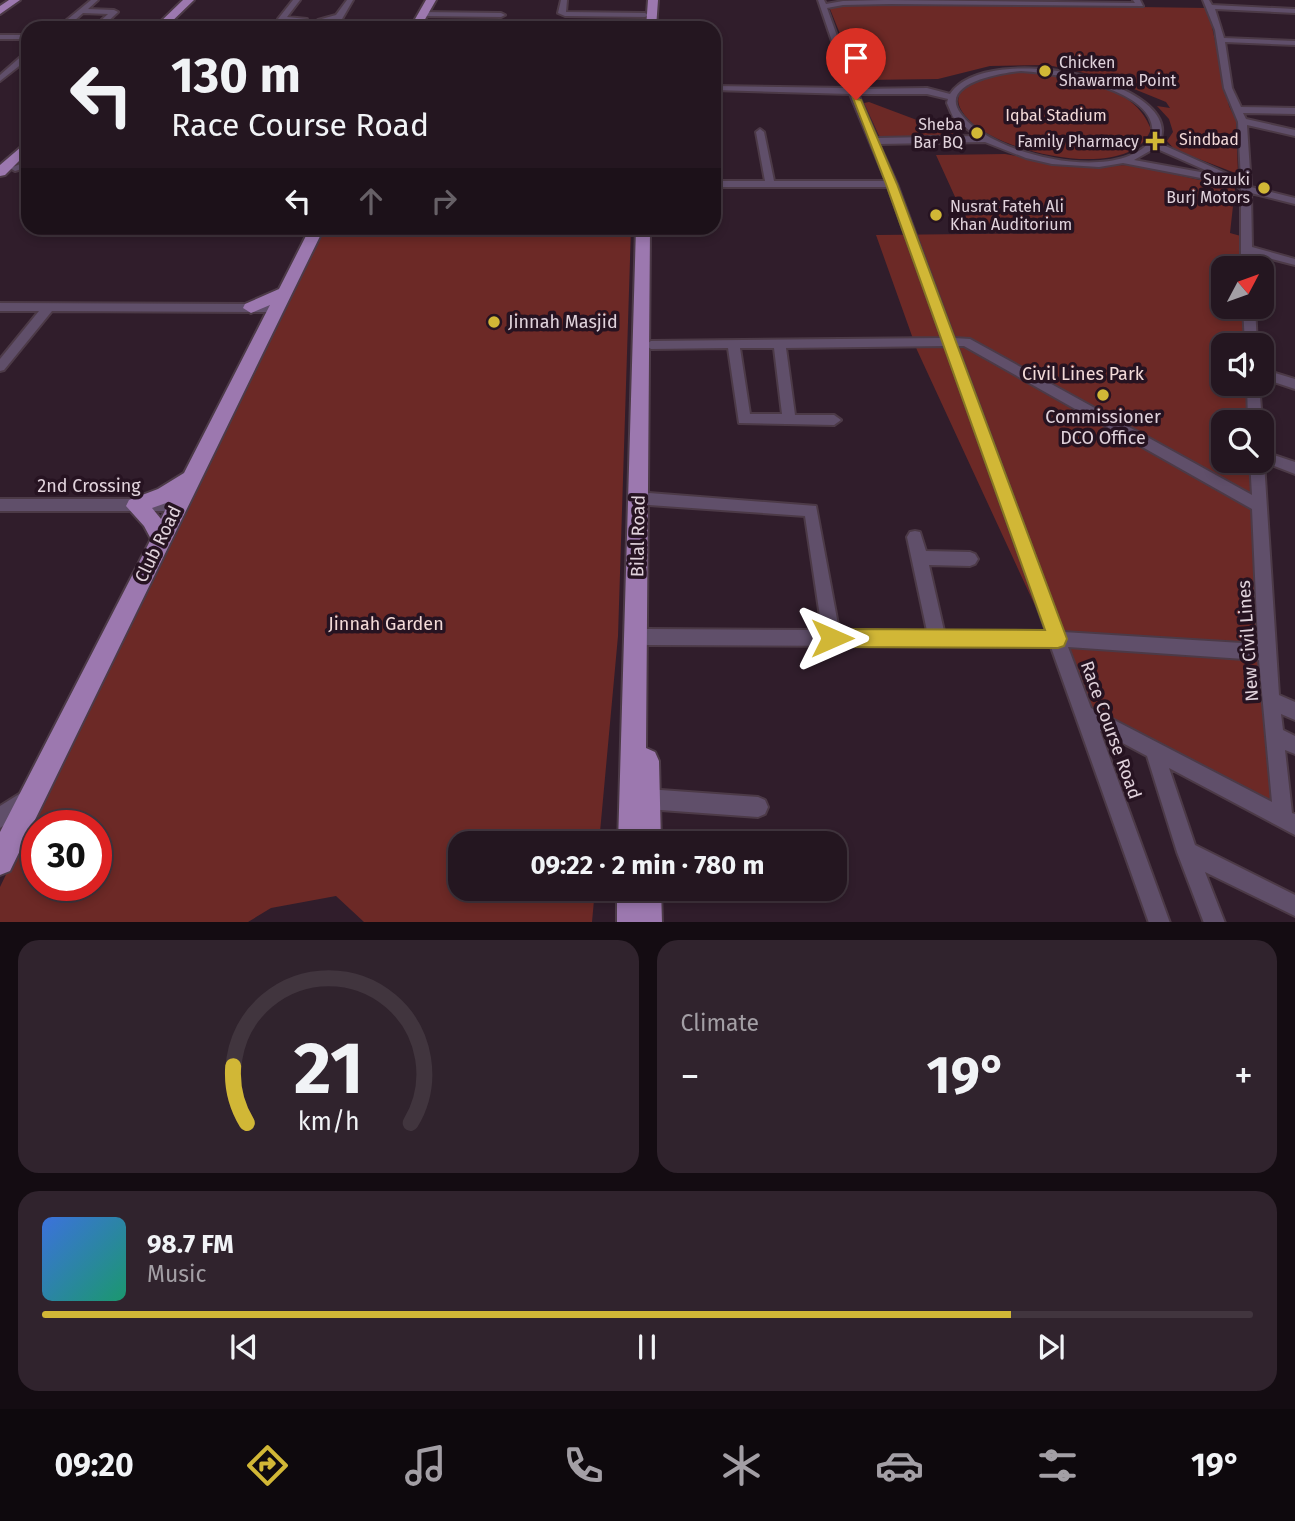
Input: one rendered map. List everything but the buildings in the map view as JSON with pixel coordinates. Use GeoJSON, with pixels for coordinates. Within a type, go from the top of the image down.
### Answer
{"type":"FeatureCollection","features":[{"type":"Feature","properties":{"kind":"main road"},"geometry":{"type":"LineString","coordinates":[[0,5],[7,0]]}},
{"type":"Feature","properties":{"kind":"main road"},"geometry":{"type":"LineString","coordinates":[[0,11],[15,0]]}},
{"type":"Feature","properties":{"kind":"main road"},"geometry":{"type":"LineString","coordinates":[[156,21],[178,0]]}},
{"type":"Feature","properties":{"kind":"main road"},"geometry":{"type":"LineString","coordinates":[[166,21],[189,0]]}},
{"type":"Feature","properties":{"kind":"main road"},"geometry":{"type":"LineString","coordinates":[[418,21],[431,0]]}},
{"type":"Feature","properties":{"kind":"main road"},"geometry":{"type":"LineString","coordinates":[[645,0],[645,21]]}},
{"type":"Feature","properties":{"kind":"main road"},"geometry":{"type":"LineString","coordinates":[[652,21],[653,0]]}},
{"type":"Feature","properties":{"kind":"main road"},"geometry":{"type":"LineString","coordinates":[[0,172],[21,152]]}},
{"type":"Feature","properties":{"kind":"main road"},"geometry":{"type":"LineString","coordinates":[[0,183],[21,167]]}},
{"type":"Feature","properties":{"kind":"main road","name":"Club Road"},"geometry":{"type":"LineString","coordinates":[[0,861],[314,235]]}},
{"type":"Feature","properties":{"kind":"main road","name":"Bilal Road"},"geometry":{"type":"LineString","coordinates":[[632,831],[643,235]]}},
{"type":"Feature","properties":{"kind":"main road","name":"Bilal Road"},"geometry":{"type":"LineString","coordinates":[[647,831],[653,235]]}},
{"type":"Feature","properties":{"kind":"main road"},"geometry":{"type":"LineString","coordinates":[[251,308],[277,308]]}},
{"type":"Feature","properties":{"kind":"main road"},"geometry":{"type":"LineString","coordinates":[[251,308],[277,308]]}},
{"type":"Feature","properties":{"kind":"main road"},"geometry":{"type":"LineString","coordinates":[[161,538],[151,520],[136,506],[165,495],[190,479]]}},
{"type":"Feature","properties":{"kind":"main road"},"geometry":{"type":"LineString","coordinates":[[631,901],[631,922]]}},
{"type":"Feature","properties":{"kind":"main road"},"geometry":{"type":"LineString","coordinates":[[647,901],[648,922]]}},
{"type":"Feature","properties":{"kind":"street"},"geometry":{"type":"LineString","coordinates":[[70,21],[95,0]]}},
{"type":"Feature","properties":{"kind":"street"},"geometry":{"type":"LineString","coordinates":[[297,0],[282,19],[297,21]]}},
{"type":"Feature","properties":{"kind":"street"},"geometry":{"type":"LineString","coordinates":[[326,21],[339,18],[350,0]]}},
{"type":"Feature","properties":{"kind":"street"},"geometry":{"type":"LineString","coordinates":[[564,0],[562,13],[565,14],[645,15]]}},
{"type":"Feature","properties":{"kind":"street"},"geometry":{"type":"LineString","coordinates":[[832,0],[852,2]]}},
{"type":"Feature","properties":{"kind":"street"},"geometry":{"type":"LineString","coordinates":[[823,4],[960,1],[1141,5],[1136,0]]}},
{"type":"Feature","properties":{"kind":"street"},"geometry":{"type":"LineString","coordinates":[[1247,256],[1241,121],[1239,110],[1228,93],[1222,40],[1208,3],[1295,12]]}},
{"type":"Feature","properties":{"kind":"street","name":"Race Course Road"},"geometry":{"type":"LineString","coordinates":[[823,4],[851,92],[876,141],[1160,922]]}},
{"type":"Feature","properties":{"kind":"street"},"geometry":{"type":"LineString","coordinates":[[82,11],[114,12],[104,21]]}},
{"type":"Feature","properties":{"kind":"street"},"geometry":{"type":"LineString","coordinates":[[422,14],[501,15]]}},
{"type":"Feature","properties":{"kind":"street"},"geometry":{"type":"LineString","coordinates":[[0,37],[21,37]]}},
{"type":"Feature","properties":{"kind":"street"},"geometry":{"type":"LineString","coordinates":[[1222,40],[1295,43]]}},
{"type":"Feature","properties":{"kind":"street"},"geometry":{"type":"LineString","coordinates":[[0,79],[21,61]]}},
{"type":"Feature","properties":{"kind":"street"},"geometry":{"type":"LineString","coordinates":[[0,68],[13,68]]}},
{"type":"Feature","properties":{"kind":"street"},"geometry":{"type":"LineString","coordinates":[[954,83],[984,74],[1021,69],[1056,72],[1091,80],[1129,96],[1146,109],[1158,131],[1154,144],[1135,157],[1121,161],[1086,164],[1046,159],[1008,149],[987,139],[960,119],[954,109],[952,97],[966,80]]}},
{"type":"Feature","properties":{"kind":"street"},"geometry":{"type":"LineString","coordinates":[[848,77],[874,90]]}},
{"type":"Feature","properties":{"kind":"street"},"geometry":{"type":"LineString","coordinates":[[721,88],[851,92],[942,85]]}},
{"type":"Feature","properties":{"kind":"street"},"geometry":{"type":"LineString","coordinates":[[851,92],[932,91],[952,97]]}},
{"type":"Feature","properties":{"kind":"street"},"geometry":{"type":"LineString","coordinates":[[1239,110],[1295,111]]}},
{"type":"Feature","properties":{"kind":"street"},"geometry":{"type":"LineString","coordinates":[[1241,121],[1295,133]]}},
{"type":"Feature","properties":{"kind":"street"},"geometry":{"type":"LineString","coordinates":[[760,132],[770,184]]}},
{"type":"Feature","properties":{"kind":"street"},"geometry":{"type":"LineString","coordinates":[[876,141],[987,139]]}},
{"type":"Feature","properties":{"kind":"street"},"geometry":{"type":"LineString","coordinates":[[1154,144],[1245,187]]}},
{"type":"Feature","properties":{"kind":"street"},"geometry":{"type":"LineString","coordinates":[[1121,161],[1157,165],[1295,201]]}},
{"type":"Feature","properties":{"kind":"street"},"geometry":{"type":"LineString","coordinates":[[721,184],[892,184]]}},
{"type":"Feature","properties":{"kind":"street"},"geometry":{"type":"LineString","coordinates":[[1247,249],[1295,262]]}},
{"type":"Feature","properties":{"kind":"street"},"geometry":{"type":"LineString","coordinates":[[0,307],[251,308]]}},
{"type":"Feature","properties":{"kind":"street"},"geometry":{"type":"LineString","coordinates":[[0,367],[48,308]]}},
{"type":"Feature","properties":{"kind":"street"},"geometry":{"type":"LineString","coordinates":[[651,345],[966,342],[1259,506]]}},
{"type":"Feature","properties":{"kind":"street"},"geometry":{"type":"LineString","coordinates":[[779,343],[789,420]]}},
{"type":"Feature","properties":{"kind":"street"},"geometry":{"type":"LineString","coordinates":[[733,344],[744,419],[834,420]]}},
{"type":"Feature","properties":{"kind":"street"},"geometry":{"type":"LineString","coordinates":[[1274,377],[1295,384]]}},
{"type":"Feature","properties":{"kind":"street"},"geometry":{"type":"LineString","coordinates":[[1274,460],[1295,468]]}},
{"type":"Feature","properties":{"kind":"street","name":"New Civil Lines"},"geometry":{"type":"LineString","coordinates":[[1258,473],[1271,700],[1275,736],[1287,778],[1289,822]]}},
{"type":"Feature","properties":{"kind":"street"},"geometry":{"type":"LineString","coordinates":[[649,499],[811,510],[832,638]]}},
{"type":"Feature","properties":{"kind":"street","name":"2nd Crossing"},"geometry":{"type":"LineString","coordinates":[[0,505],[178,506]]}},
{"type":"Feature","properties":{"kind":"street"},"geometry":{"type":"LineString","coordinates":[[915,537],[937,639]]}},
{"type":"Feature","properties":{"kind":"street"},"geometry":{"type":"LineString","coordinates":[[921,558],[970,559]]}},
{"type":"Feature","properties":{"kind":"street"},"geometry":{"type":"LineString","coordinates":[[648,636],[1058,639],[1267,653]]}},
{"type":"Feature","properties":{"kind":"street"},"geometry":{"type":"LineString","coordinates":[[1271,700],[1295,711]]}},
{"type":"Feature","properties":{"kind":"street"},"geometry":{"type":"LineString","coordinates":[[1085,714],[1289,822]]}},
{"type":"Feature","properties":{"kind":"street"},"geometry":{"type":"LineString","coordinates":[[1275,736],[1295,745]]}},
{"type":"Feature","properties":{"kind":"street"},"geometry":{"type":"LineString","coordinates":[[1154,751],[1187,852],[1215,922]]}},
{"type":"Feature","properties":{"kind":"street"},"geometry":{"type":"LineString","coordinates":[[0,818],[36,791]]}},
{"type":"Feature","properties":{"kind":"street"},"geometry":{"type":"LineString","coordinates":[[647,799],[758,807]]}},
{"type":"Feature","properties":{"kind":"street"},"geometry":{"type":"LineString","coordinates":[[1187,852],[1295,906]]}},
{"type":"Feature","properties":{"kind":"green space","name":"Sindbad"},"geometry":{"type":"Polygon","coordinates":[[[848,3],[1208,8],[1229,106],[1236,120],[1238,174],[1175,150],[1167,141],[1173,132],[1169,119],[1157,106],[1170,108],[1166,102],[1107,78],[1048,65],[990,66],[938,79],[864,80],[855,71],[830,9],[848,3]]]}},
{"type":"Feature","properties":{"kind":"green space","name":"Iqbal Stadium"},"geometry":{"type":"Polygon","coordinates":[[[1030,71],[1083,80],[1117,92],[1143,114],[1151,129],[1139,146],[1120,155],[1094,159],[1066,158],[1037,153],[987,134],[971,122],[960,108],[959,97],[964,88],[975,82],[1004,74],[1030,71]]]}},
{"type":"Feature","properties":{"kind":"green space"},"geometry":{"type":"Polygon","coordinates":[[[869,102],[956,135],[880,138],[864,103],[869,102]]]}},
{"type":"Feature","properties":{"kind":"green space","name":"Civil Lines Park"},"geometry":{"type":"Polygon","coordinates":[[[1005,154],[1071,166],[1134,165],[1235,188],[1230,233],[1248,238],[1249,256],[1211,256],[1211,319],[1251,319],[1251,333],[1211,333],[1211,396],[1254,396],[1255,410],[1211,410],[1211,473],[1260,473],[1283,819],[1085,714],[917,350],[876,235],[1081,233],[971,232],[936,155],[1005,154]]]}},
{"type":"Feature","properties":{"kind":"green space","name":"Jinnah Garden"},"geometry":{"type":"Polygon","coordinates":[[[315,235],[631,235],[618,636],[600,831],[448,831],[448,901],[594,901],[592,922],[364,922],[336,896],[271,908],[248,922],[0,922],[0,887],[21,843],[21,901],[112,901],[112,810],[37,810],[315,235]]]}},
{"type":"Feature","properties":{"kind":"place","name":"Chicken Shawarma Point"},"geometry":{"type":"Point","coordinates":[1045,71]}},
{"type":"Feature","properties":{"kind":"place","name":"Sheba Bar BQ"},"geometry":{"type":"Point","coordinates":[977,133]}},
{"type":"Feature","properties":{"kind":"place","name":"Family Pharmacy"},"geometry":{"type":"Point","coordinates":[1155,141]}},
{"type":"Feature","properties":{"kind":"place","name":"Suzuki Burj Motors"},"geometry":{"type":"Point","coordinates":[1264,188]}},
{"type":"Feature","properties":{"kind":"place","name":"Nusrat Fateh Ali Khan Auditorium"},"geometry":{"type":"Point","coordinates":[936,215]}},
{"type":"Feature","properties":{"kind":"place","name":"Jinnah Masjid"},"geometry":{"type":"Point","coordinates":[494,322]}},
{"type":"Feature","properties":{"kind":"place","name":"Commissioner DCO Office"},"geometry":{"type":"Point","coordinates":[1103,395]}},
{"type":"Feature","properties":{"kind":"route"},"geometry":{"type":"LineString","coordinates":[[832,638],[1058,639],[876,141],[856,100]]}}]}
